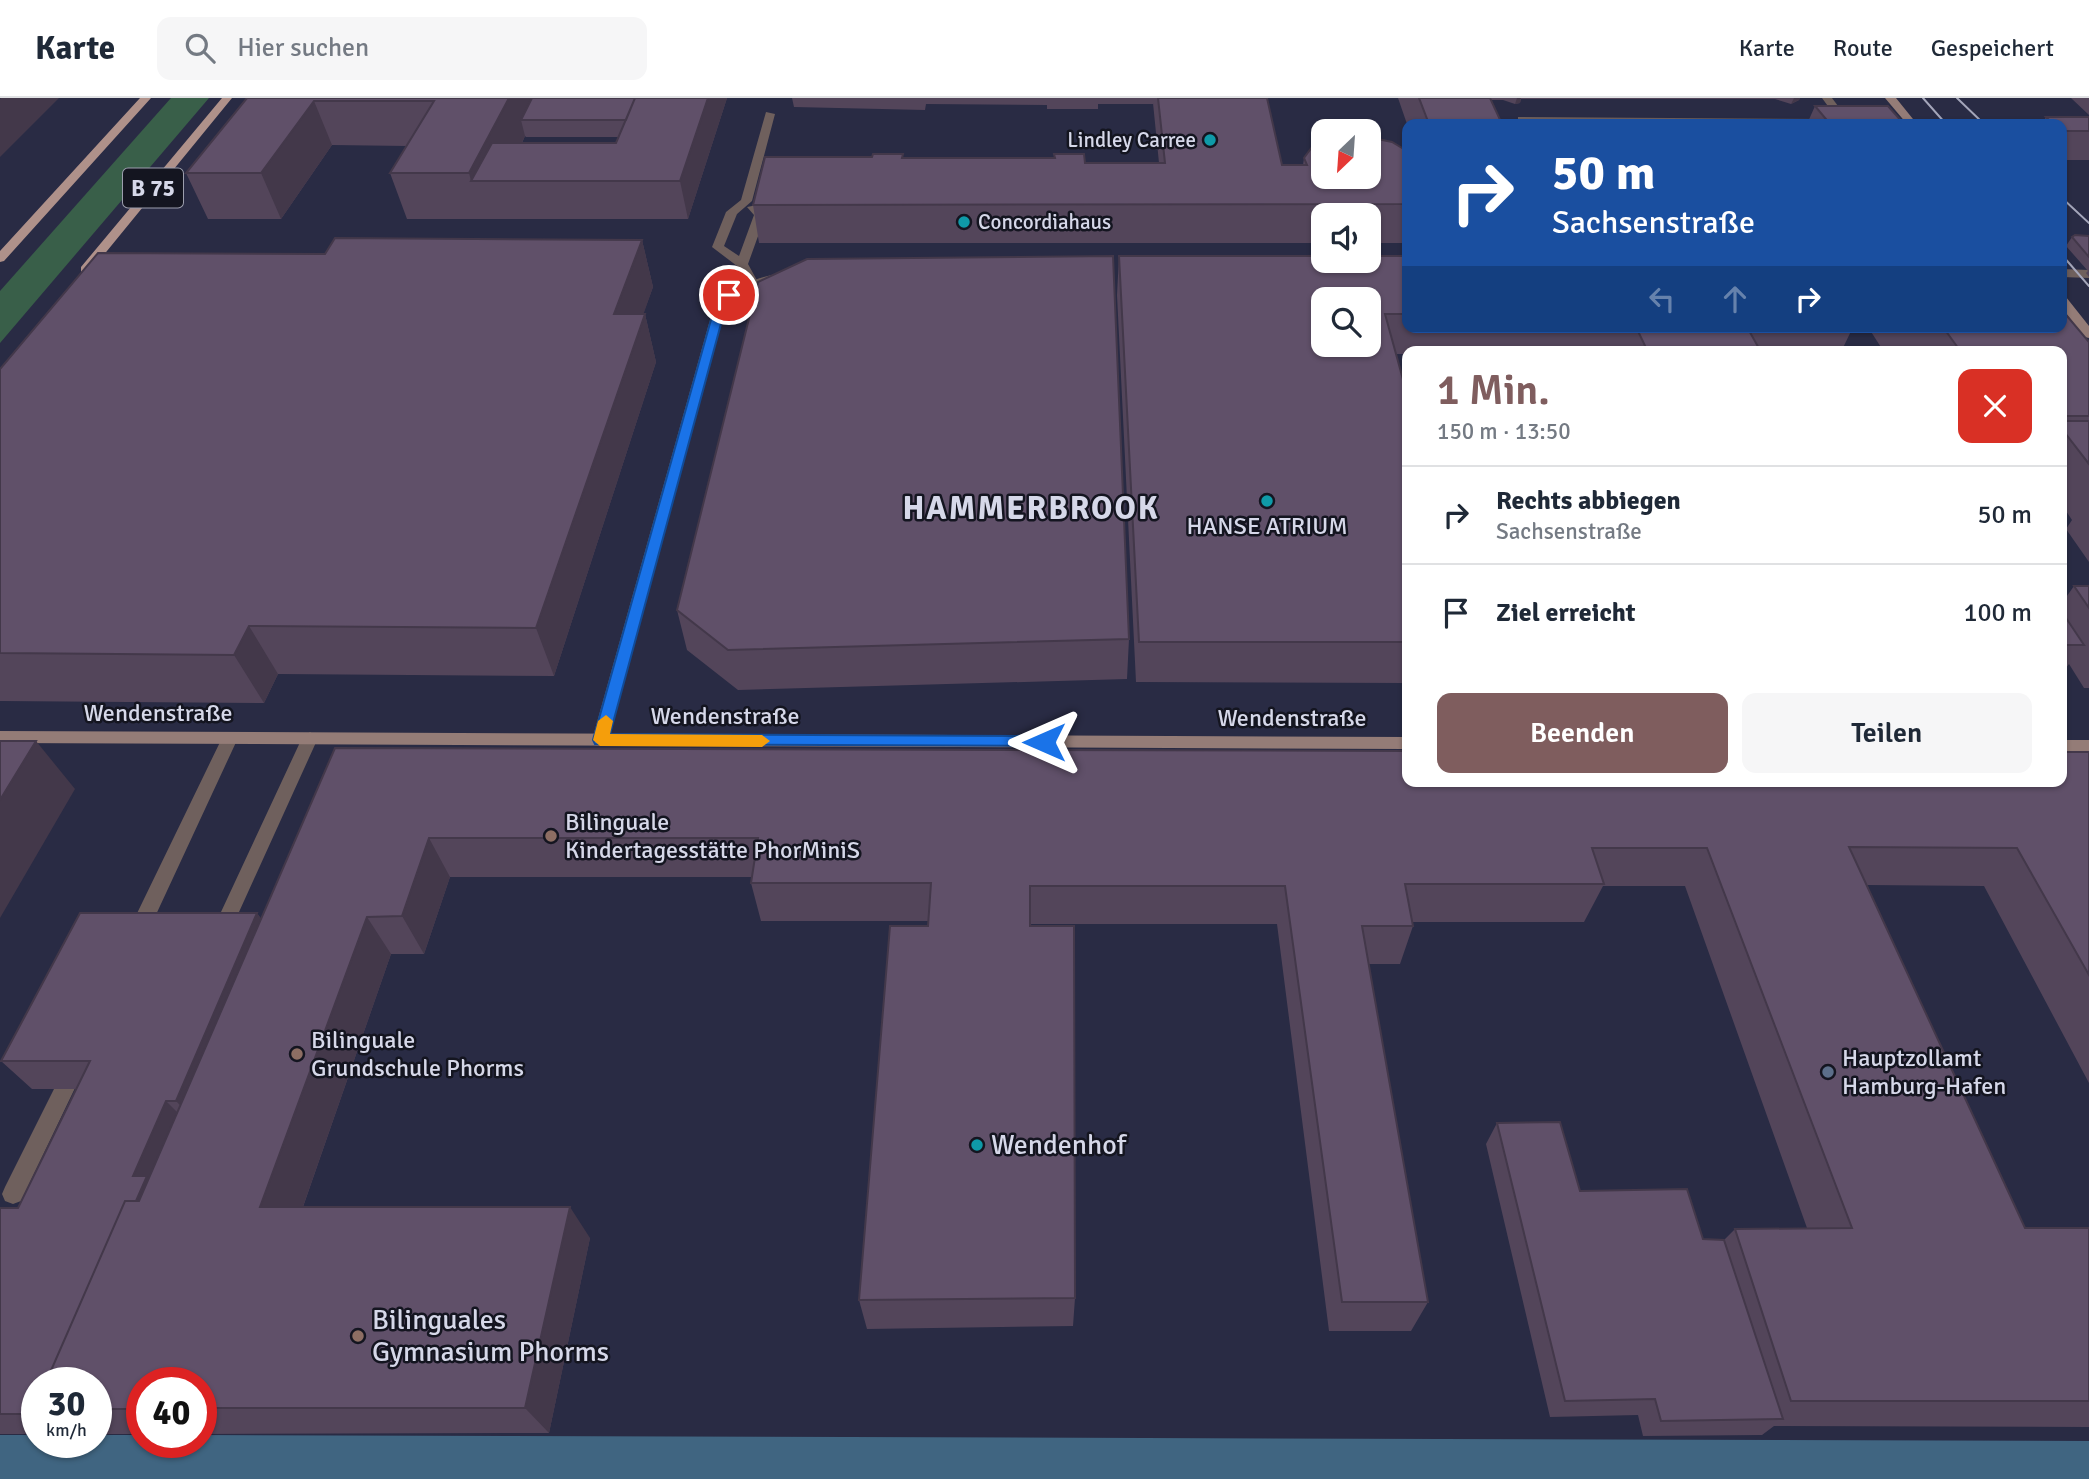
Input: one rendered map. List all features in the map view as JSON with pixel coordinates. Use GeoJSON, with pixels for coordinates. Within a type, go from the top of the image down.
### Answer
{"type":"FeatureCollection","features":[{"type":"Feature","properties":{"kind":"main road","name":"B 75"},"geometry":{"type":"LineString","coordinates":[[0,258],[146,98]]}},
{"type":"Feature","properties":{"kind":"main road","name":"B 75"},"geometry":{"type":"LineString","coordinates":[[78,278],[227,98]]}},
{"type":"Feature","properties":{"kind":"street"},"geometry":{"type":"LineString","coordinates":[[1827,98],[1842,119]]}},
{"type":"Feature","properties":{"kind":"street"},"geometry":{"type":"LineString","coordinates":[[1890,98],[1908,119]]}},
{"type":"Feature","properties":{"kind":"street"},"geometry":{"type":"LineString","coordinates":[[753,284],[741,264],[718,247],[732,212],[746,201],[770,114]]}},
{"type":"Feature","properties":{"kind":"street"},"geometry":{"type":"LineString","coordinates":[[741,264],[760,214],[746,201]]}},
{"type":"Feature","properties":{"kind":"street"},"geometry":{"type":"LineString","coordinates":[[2067,273],[2089,274]]}},
{"type":"Feature","properties":{"kind":"street"},"geometry":{"type":"LineString","coordinates":[[600,740],[719,309],[729,295],[753,284],[791,274]]}},
{"type":"Feature","properties":{"kind":"street"},"geometry":{"type":"LineString","coordinates":[[2067,306],[2089,334]]}},
{"type":"Feature","properties":{"kind":"street","name":"Wendenstraße"},"geometry":{"type":"LineString","coordinates":[[0,737],[1402,743]]}},
{"type":"Feature","properties":{"kind":"street"},"geometry":{"type":"LineString","coordinates":[[134,943],[230,738]]}},
{"type":"Feature","properties":{"kind":"street"},"geometry":{"type":"LineString","coordinates":[[230,912],[310,738]]}},
{"type":"Feature","properties":{"kind":"street"},"geometry":{"type":"LineString","coordinates":[[2067,746],[2089,746]]}},
{"type":"Feature","properties":{"kind":"street"},"geometry":{"type":"LineString","coordinates":[[13,1194],[65,1088]]}},
{"type":"Feature","properties":{"kind":"green space"},"geometry":{"type":"Polygon","coordinates":[[[171,98],[209,98],[0,343],[0,291],[171,98]]]}},
{"type":"Feature","properties":{"kind":"water"},"geometry":{"type":"Polygon","coordinates":[[[0,1435],[21,1435],[21,1458],[112,1458],[112,1435],[126,1435],[126,1458],[217,1458],[217,1435],[2089,1441],[2089,1479],[0,1479],[0,1435]]]}},
{"type":"Feature","properties":{"kind":"building"},"geometry":{"type":"Polygon","coordinates":[[[247,98],[509,98],[469,173],[390,173],[434,101],[314,101],[261,173],[186,173],[247,98]]]}},
{"type":"Feature","properties":{"kind":"building"},"geometry":{"type":"Polygon","coordinates":[[[532,98],[635,98],[626,120],[521,120],[532,98]]]}},
{"type":"Feature","properties":{"kind":"building"},"geometry":{"type":"Polygon","coordinates":[[[635,98],[708,98],[680,181],[471,181],[492,143],[616,143],[635,98]]]}},
{"type":"Feature","properties":{"kind":"building"},"geometry":{"type":"Polygon","coordinates":[[[1158,98],[1267,98],[1282,165],[1307,165],[1304,158],[1311,148],[1311,189],[1381,189],[1381,140],[1402,148],[1402,204],[753,205],[765,157],[872,157],[873,154],[903,154],[902,158],[1055,158],[1054,154],[1084,154],[1085,163],[1165,163],[1158,98]]]}},
{"type":"Feature","properties":{"kind":"building"},"geometry":{"type":"Polygon","coordinates":[[[1419,98],[1490,98],[1500,119],[1427,119],[1419,98]]]}},
{"type":"Feature","properties":{"kind":"building"},"geometry":{"type":"Polygon","coordinates":[[[1815,106],[1888,106],[1900,119],[1826,119],[1815,106]]]}},
{"type":"Feature","properties":{"kind":"building"},"geometry":{"type":"Polygon","coordinates":[[[2046,117],[2089,117],[2089,131],[2067,131],[2067,119],[2046,117]]]}},
{"type":"Feature","properties":{"kind":"building"},"geometry":{"type":"Polygon","coordinates":[[[2089,236],[2089,257],[2072,237],[2089,236]]]}},
{"type":"Feature","properties":{"kind":"building"},"geometry":{"type":"Polygon","coordinates":[[[335,238],[642,240],[614,314],[645,314],[536,628],[249,626],[234,655],[0,653],[0,369],[98,253],[325,254],[335,238]]]}},
{"type":"Feature","properties":{"kind":"building"},"geometry":{"type":"Polygon","coordinates":[[[1113,256],[1129,639],[728,650],[677,610],[758,282],[807,259],[1113,256]]]}},
{"type":"Feature","properties":{"kind":"building","name":"HANSE ATRIUM"},"geometry":{"type":"Polygon","coordinates":[[[1119,256],[1311,256],[1311,273],[1381,273],[1381,256],[1402,256],[1402,314],[1385,314],[1402,376],[1402,642],[1139,642],[1119,256]]]}},
{"type":"Feature","properties":{"kind":"building"},"geometry":{"type":"Polygon","coordinates":[[[2067,316],[2089,342],[2089,416],[2067,416],[2067,346],[1957,346],[1947,333],[2067,333],[2067,316]]]}},
{"type":"Feature","properties":{"kind":"building"},"geometry":{"type":"Polygon","coordinates":[[[1639,333],[1750,333],[1758,346],[1645,346],[1639,333]]]}},
{"type":"Feature","properties":{"kind":"building"},"geometry":{"type":"Polygon","coordinates":[[[2067,421],[2089,421],[2089,464],[2067,435],[2067,421]]]}},
{"type":"Feature","properties":{"kind":"building"},"geometry":{"type":"Polygon","coordinates":[[[2074,586],[2089,586],[2089,608],[2074,586]]]}},
{"type":"Feature","properties":{"kind":"building"},"geometry":{"type":"Polygon","coordinates":[[[2067,620],[2084,645],[2067,645],[2067,620]]]}},
{"type":"Feature","properties":{"kind":"building"},"geometry":{"type":"Polygon","coordinates":[[[0,741],[36,741],[0,800],[0,741]]]}},
{"type":"Feature","properties":{"kind":"building"},"geometry":{"type":"Polygon","coordinates":[[[335,748],[1402,751],[1402,787],[2067,787],[2067,752],[2089,752],[2089,975],[2017,848],[1849,847],[2025,1228],[2089,1228],[2089,1401],[1791,1401],[1735,1229],[1852,1228],[1707,848],[1592,848],[1604,884],[1405,884],[1413,926],[1362,926],[1428,1302],[1342,1302],[1285,886],[1030,886],[1030,926],[1074,926],[1075,1298],[859,1300],[890,926],[928,926],[931,883],[751,883],[758,838],[429,838],[402,916],[367,917],[260,1207],[570,1207],[525,1408],[217,1408],[217,1367],[126,1367],[126,1409],[112,1409],[112,1367],[53,1367],[125,1201],[139,1201],[335,748]]]}},
{"type":"Feature","properties":{"kind":"building"},"geometry":{"type":"Polygon","coordinates":[[[80,913],[257,913],[176,1101],[166,1101],[133,1176],[147,1176],[136,1201],[125,1201],[53,1367],[21,1367],[21,1414],[0,1414],[0,1208],[18,1208],[90,1061],[1,1061],[80,913]]]}},
{"type":"Feature","properties":{"kind":"building"},"geometry":{"type":"Polygon","coordinates":[[[1560,1122],[1580,1191],[1687,1189],[1703,1239],[1724,1240],[1783,1419],[1661,1421],[1655,1399],[1565,1401],[1497,1123],[1560,1122]]]}},
{"type":"Feature","properties":{"kind":"tram line"},"geometry":{"type":"LineString","coordinates":[[1923,98],[1942,119]]}},
{"type":"Feature","properties":{"kind":"tram line"},"geometry":{"type":"LineString","coordinates":[[1957,98],[1979,119]]}},
{"type":"Feature","properties":{"kind":"tram line"},"geometry":{"type":"LineString","coordinates":[[2067,203],[2089,223]]}},
{"type":"Feature","properties":{"kind":"tram line"},"geometry":{"type":"LineString","coordinates":[[2067,261],[2089,286]]}},
{"type":"Feature","properties":{"kind":"slow traffic"},"geometry":{"type":"LineString","coordinates":[[606,721],[600,740],[762,741]]}},
{"type":"Feature","properties":{"kind":"place","name":"Lindley Carree"},"geometry":{"type":"Point","coordinates":[1210,140]}},
{"type":"Feature","properties":{"kind":"place","name":"Concordiahaus"},"geometry":{"type":"Point","coordinates":[964,222]}},
{"type":"Feature","properties":{"kind":"place","name":"HANSE ATRIUM"},"geometry":{"type":"Point","coordinates":[1267,501]}},
{"type":"Feature","properties":{"kind":"place","name":"Bilinguale Kindertagesstätte PhorMiniS"},"geometry":{"type":"Point","coordinates":[551,836]}},
{"type":"Feature","properties":{"kind":"place","name":"Bilinguale Grundschule Phorms"},"geometry":{"type":"Point","coordinates":[297,1054]}},
{"type":"Feature","properties":{"kind":"place","name":"Hauptzollamt Hamburg-Hafen"},"geometry":{"type":"Point","coordinates":[1828,1072]}},
{"type":"Feature","properties":{"kind":"place","name":"Wendenhof"},"geometry":{"type":"Point","coordinates":[977,1145]}},
{"type":"Feature","properties":{"kind":"place","name":"Bilinguales Gymnasium Phorms"},"geometry":{"type":"Point","coordinates":[358,1336]}},
{"type":"Feature","properties":{"kind":"district","name":"HAMMERBROOK"},"geometry":{"type":"Point","coordinates":[1031,508]}},
{"type":"Feature","properties":{"kind":"route"},"geometry":{"type":"LineString","coordinates":[[729,295],[719,309],[600,740],[1044,742]]}}]}
